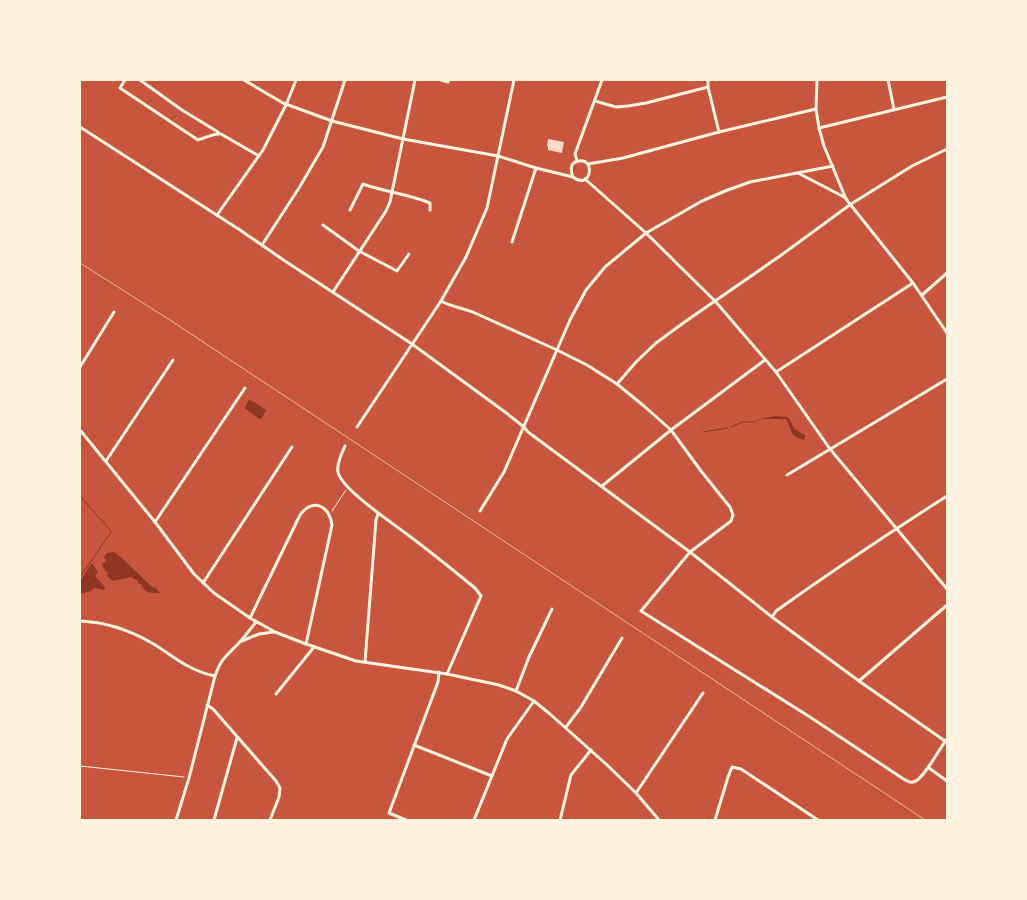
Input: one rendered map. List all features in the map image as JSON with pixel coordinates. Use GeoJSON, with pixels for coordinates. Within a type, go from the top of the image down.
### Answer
{"type":"FeatureCollection","features":[{"type":"Feature","properties":{"kind":"street"},"geometry":{"type":"LineString","coordinates":[[125,80],[120,88],[198,140],[207,138],[215,133],[221,134]]}},
{"type":"Feature","properties":{"kind":"street"},"geometry":{"type":"LineString","coordinates":[[140,80],[182,110],[259,156]]}},
{"type":"Feature","properties":{"kind":"street"},"geometry":{"type":"LineString","coordinates":[[244,80],[286,105],[332,121],[403,138],[498,156],[536,168],[573,176],[578,180],[585,179],[590,173],[588,164]]}},
{"type":"Feature","properties":{"kind":"street"},"geometry":{"type":"LineString","coordinates":[[217,215],[259,156],[286,105],[296,80]]}},
{"type":"Feature","properties":{"kind":"street"},"geometry":{"type":"LineString","coordinates":[[262,245],[299,188],[323,146],[345,80]]}},
{"type":"Feature","properties":{"kind":"street"},"geometry":{"type":"LineString","coordinates":[[333,292],[390,202],[415,80]]}},
{"type":"Feature","properties":{"kind":"street"},"geometry":{"type":"LineString","coordinates":[[441,80],[448,82],[449,80]]}},
{"type":"Feature","properties":{"kind":"street"},"geometry":{"type":"LineString","coordinates":[[357,427],[441,301],[466,257],[487,208],[514,80]]}},
{"type":"Feature","properties":{"kind":"street"},"geometry":{"type":"LineString","coordinates":[[577,161],[575,154],[602,80]]}},
{"type":"Feature","properties":{"kind":"street"},"geometry":{"type":"LineString","coordinates":[[708,80],[719,132]]}},
{"type":"Feature","properties":{"kind":"street"},"geometry":{"type":"LineString","coordinates":[[817,80],[816,109],[819,128],[824,146],[846,199]]}},
{"type":"Feature","properties":{"kind":"street"},"geometry":{"type":"LineString","coordinates":[[888,80],[894,109]]}},
{"type":"Feature","properties":{"kind":"street"},"geometry":{"type":"LineString","coordinates":[[595,101],[616,106],[628,106],[708,87]]}},
{"type":"Feature","properties":{"kind":"street"},"geometry":{"type":"LineString","coordinates":[[819,128],[947,97]]}},
{"type":"Feature","properties":{"kind":"street"},"geometry":{"type":"LineString","coordinates":[[573,176],[571,168],[577,161],[583,161],[588,164],[623,158],[719,132],[816,109]]}},
{"type":"Feature","properties":{"kind":"street"},"geometry":{"type":"LineString","coordinates":[[80,127],[412,344],[690,552],[772,617],[859,681],[946,740],[929,768],[916,782],[912,783],[902,778],[810,717],[641,611],[690,552],[731,521],[730,507],[671,430],[617,384],[587,365],[557,350],[475,313],[441,301]]}},
{"type":"Feature","properties":{"kind":"street"},"geometry":{"type":"LineString","coordinates":[[617,384],[656,343],[851,204],[912,166],[947,149]]}},
{"type":"Feature","properties":{"kind":"street"},"geometry":{"type":"LineString","coordinates":[[480,511],[504,472],[570,320],[586,290],[605,267],[646,233],[702,201],[750,182],[833,166]]}},
{"type":"Feature","properties":{"kind":"street"},"geometry":{"type":"LineString","coordinates":[[512,242],[536,168]]}},
{"type":"Feature","properties":{"kind":"street"},"geometry":{"type":"LineString","coordinates":[[798,172],[846,199],[851,204],[922,295],[947,333]]}},
{"type":"Feature","properties":{"kind":"street"},"geometry":{"type":"LineString","coordinates":[[585,179],[646,233],[715,301],[776,372],[830,448],[947,589]]}},
{"type":"Feature","properties":{"kind":"street"},"geometry":{"type":"LineString","coordinates":[[350,210],[363,184],[430,202],[430,210]]}},
{"type":"Feature","properties":{"kind":"street"},"geometry":{"type":"LineString","coordinates":[[323,225],[360,251],[397,271],[409,254]]}},
{"type":"Feature","properties":{"kind":"street"},"geometry":{"type":"LineString","coordinates":[[922,295],[947,274]]}},
{"type":"Feature","properties":{"kind":"street"},"geometry":{"type":"LineString","coordinates":[[776,372],[913,283]]}},
{"type":"Feature","properties":{"kind":"street"},"geometry":{"type":"LineString","coordinates":[[80,367],[114,312]]}},
{"type":"Feature","properties":{"kind":"street"},"geometry":{"type":"LineString","coordinates":[[106,461],[173,360]]}},
{"type":"Feature","properties":{"kind":"street"},"geometry":{"type":"LineString","coordinates":[[602,486],[671,430],[765,360]]}},
{"type":"Feature","properties":{"kind":"street"},"geometry":{"type":"LineString","coordinates":[[787,475],[947,379]]}},
{"type":"Feature","properties":{"kind":"street"},"geometry":{"type":"LineString","coordinates":[[155,522],[245,388]]}},
{"type":"Feature","properties":{"kind":"street"},"geometry":{"type":"LineString","coordinates":[[80,430],[155,522],[194,574],[214,593],[250,618],[275,632],[356,661],[439,672],[499,685],[516,691],[534,701],[566,727],[636,793],[658,820]]}},
{"type":"Feature","properties":{"kind":"street"},"geometry":{"type":"LineString","coordinates":[[345,446],[338,472],[345,484],[378,514],[475,588],[481,596],[447,674]]}},
{"type":"Feature","properties":{"kind":"street"},"geometry":{"type":"LineString","coordinates":[[203,583],[292,447]]}},
{"type":"Feature","properties":{"kind":"street"},"geometry":{"type":"LineString","coordinates":[[772,617],[776,611],[947,496]]}},
{"type":"Feature","properties":{"kind":"street"},"geometry":{"type":"LineString","coordinates":[[250,618],[300,515],[303,511],[313,506],[322,507],[330,514],[332,525],[306,644]]}},
{"type":"Feature","properties":{"kind":"street"},"geometry":{"type":"LineString","coordinates":[[365,662],[378,514]]}},
{"type":"Feature","properties":{"kind":"street"},"geometry":{"type":"LineString","coordinates":[[859,681],[947,605]]}},
{"type":"Feature","properties":{"kind":"street"},"geometry":{"type":"LineString","coordinates":[[516,691],[529,657],[552,609]]}},
{"type":"Feature","properties":{"kind":"street"},"geometry":{"type":"LineString","coordinates":[[80,621],[124,629],[152,642],[184,664],[215,676]]}},
{"type":"Feature","properties":{"kind":"street"},"geometry":{"type":"LineString","coordinates":[[176,820],[189,778],[215,676],[222,661],[256,622]]}},
{"type":"Feature","properties":{"kind":"street"},"geometry":{"type":"LineString","coordinates":[[241,641],[260,634],[275,632]]}},
{"type":"Feature","properties":{"kind":"street"},"geometry":{"type":"LineString","coordinates":[[566,727],[581,707],[622,638]]}},
{"type":"Feature","properties":{"kind":"street"},"geometry":{"type":"LineString","coordinates":[[276,694],[314,647]]}},
{"type":"Feature","properties":{"kind":"street"},"geometry":{"type":"LineString","coordinates":[[406,820],[389,813],[438,682],[439,672]]}},
{"type":"Feature","properties":{"kind":"street"},"geometry":{"type":"LineString","coordinates":[[636,793],[703,693]]}},
{"type":"Feature","properties":{"kind":"street"},"geometry":{"type":"LineString","coordinates":[[474,820],[507,739],[534,701]]}},
{"type":"Feature","properties":{"kind":"street"},"geometry":{"type":"LineString","coordinates":[[207,705],[213,709],[276,780],[280,788],[279,797],[270,820]]}},
{"type":"Feature","properties":{"kind":"street"},"geometry":{"type":"LineString","coordinates":[[214,820],[238,737]]}},
{"type":"Feature","properties":{"kind":"street"},"geometry":{"type":"LineString","coordinates":[[414,745],[492,776]]}},
{"type":"Feature","properties":{"kind":"street"},"geometry":{"type":"LineString","coordinates":[[560,820],[571,775],[591,750]]}},
{"type":"Feature","properties":{"kind":"street"},"geometry":{"type":"LineString","coordinates":[[715,820],[732,767],[741,768],[818,820]]}},
{"type":"Feature","properties":{"kind":"street"},"geometry":{"type":"LineString","coordinates":[[929,768],[947,781]]}},
{"type":"Feature","properties":{"kind":"path"},"geometry":{"type":"LineString","coordinates":[[330,514],[348,487]]}},
{"type":"Feature","properties":{"kind":"path"},"geometry":{"type":"LineString","coordinates":[[80,766],[189,778]]}},
{"type":"Feature","properties":{"kind":"shaded area"},"geometry":{"type":"Polygon","coordinates":[[[249,400],[266,410],[262,418],[259,419],[245,408],[249,400]]]}},
{"type":"Feature","properties":{"kind":"shaded area"},"geometry":{"type":"Polygon","coordinates":[[[775,416],[788,417],[795,429],[805,435],[804,440],[793,435],[786,419],[760,419],[775,416]]]}},
{"type":"Feature","properties":{"kind":"shaded area"},"geometry":{"type":"Polygon","coordinates":[[[114,552],[160,593],[146,591],[138,581],[131,577],[113,581],[107,576],[108,572],[105,571],[102,564],[106,561],[104,557],[107,553],[114,552]]]}},
{"type":"Feature","properties":{"kind":"shaded area"},"geometry":{"type":"Polygon","coordinates":[[[92,563],[98,572],[95,576],[105,587],[104,590],[94,588],[91,591],[80,594],[80,581],[92,563]]]}},
{"type":"Feature","properties":{"kind":"building"},"geometry":{"type":"Polygon","coordinates":[[[548,139],[564,142],[562,153],[548,150],[548,139]]]}},
{"type":"Feature","properties":{"kind":"waterway"},"geometry":{"type":"LineString","coordinates":[[756,422],[760,419]]}},
{"type":"Feature","properties":{"kind":"waterway"},"geometry":{"type":"LineString","coordinates":[[731,427],[742,422],[754,422]]}},
{"type":"Feature","properties":{"kind":"waterway"},"geometry":{"type":"LineString","coordinates":[[703,432],[728,428]]}},
{"type":"Feature","properties":{"kind":"waterway"},"geometry":{"type":"LineString","coordinates":[[80,496],[111,531],[80,577]]}},
{"type":"Feature","properties":{"kind":"railway"},"geometry":{"type":"LineString","coordinates":[[80,263],[173,322],[925,820]]}}]}
